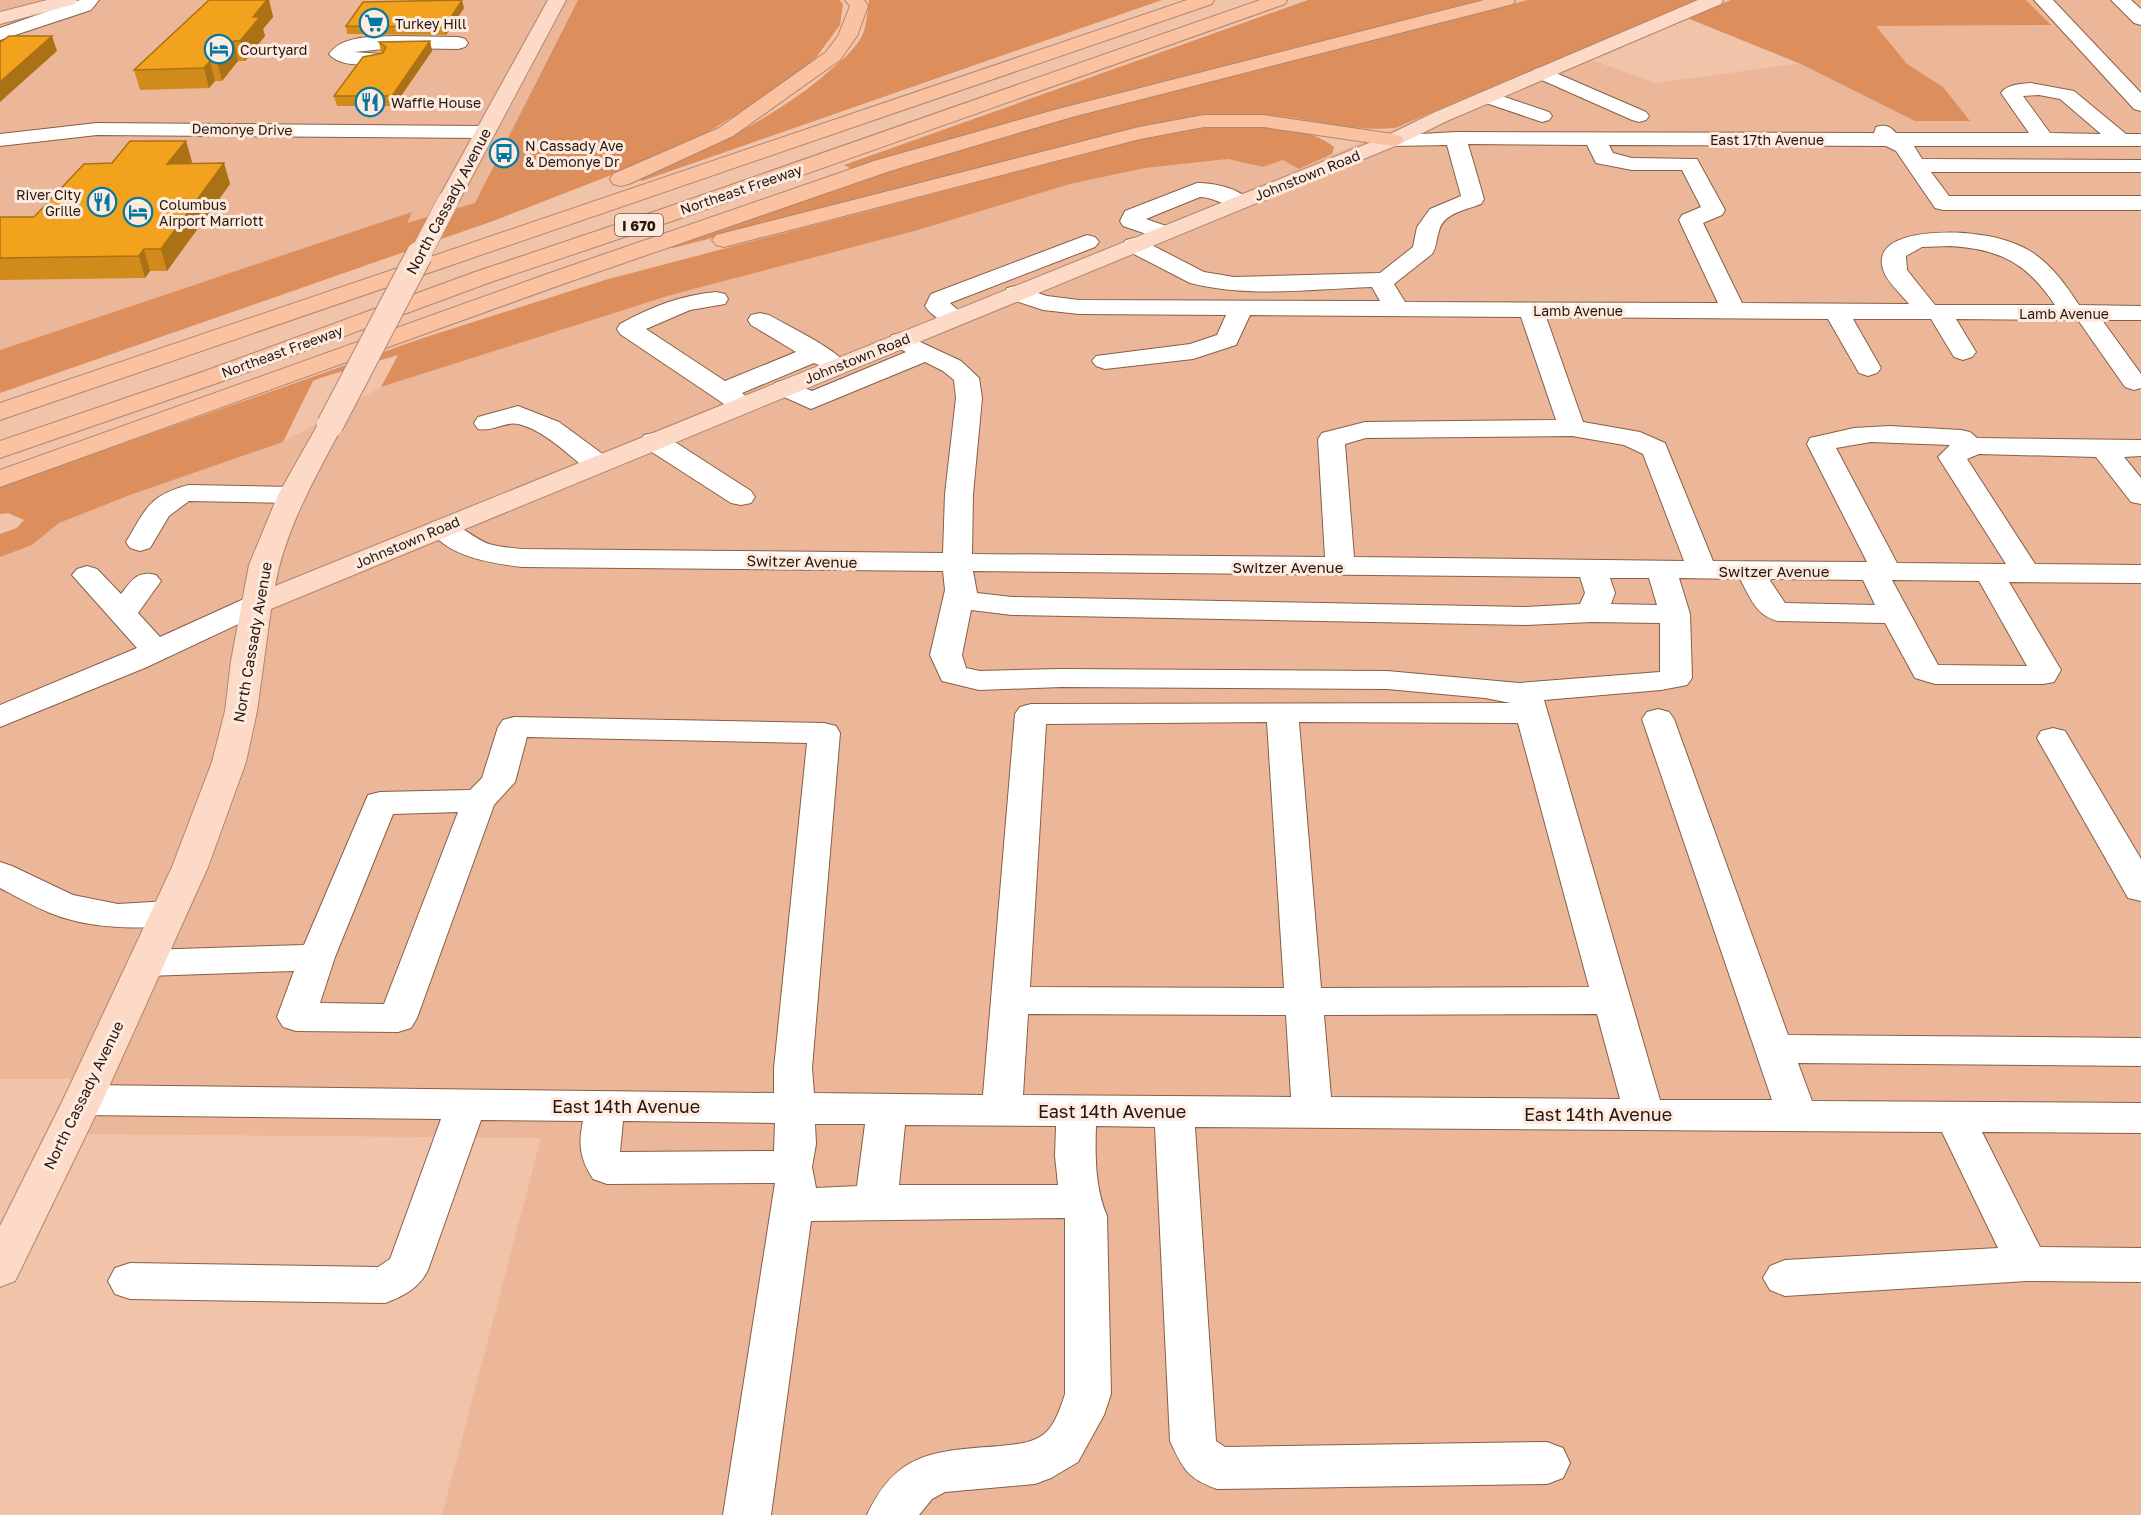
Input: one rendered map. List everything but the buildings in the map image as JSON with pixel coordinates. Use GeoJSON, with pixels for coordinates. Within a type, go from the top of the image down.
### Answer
{"type":"FeatureCollection","features":[{"type":"Feature","properties":{"kind":"highway"},"geometry":{"type":"LineString","coordinates":[[317,304],[468,240],[582,196],[726,132],[833,57],[847,36],[859,6],[854,0]]}},
{"type":"Feature","properties":{"kind":"highway","name":"Northeast Freeway"},"geometry":{"type":"LineString","coordinates":[[0,412],[1205,0]]}},
{"type":"Feature","properties":{"kind":"highway","name":"Northeast Freeway"},"geometry":{"type":"LineString","coordinates":[[0,450],[214,376],[483,277],[679,211],[1278,0]]}},
{"type":"Feature","properties":{"kind":"highway"},"geometry":{"type":"LineString","coordinates":[[0,479],[777,201],[985,135],[1506,0]]}},
{"type":"Feature","properties":{"kind":"highway"},"geometry":{"type":"LineString","coordinates":[[483,307],[843,209],[1139,133],[1193,123],[1263,120],[1393,140]]}},
{"type":"Feature","properties":{"kind":"main road"},"geometry":{"type":"LineString","coordinates":[[0,18],[68,0]]}},
{"type":"Feature","properties":{"kind":"main road","name":"North Cassady Avenue"},"geometry":{"type":"LineString","coordinates":[[0,1269],[83,1100],[190,867],[229,762],[241,711],[264,565],[292,495],[557,0]]}},
{"type":"Feature","properties":{"kind":"main road","name":"Johnstown Road"},"geometry":{"type":"LineString","coordinates":[[257,604],[654,441],[732,398],[784,388],[827,360],[901,340],[1017,293],[1114,236],[1164,233],[1393,140],[1542,73],[1714,0]]}},
{"type":"Feature","properties":{"kind":"street"},"geometry":{"type":"LineString","coordinates":[[0,34],[84,6],[90,0]]}},
{"type":"Feature","properties":{"kind":"street"},"geometry":{"type":"LineString","coordinates":[[2043,0],[2141,105]]}},
{"type":"Feature","properties":{"kind":"street"},"geometry":{"type":"LineString","coordinates":[[2120,0],[2141,19]]}},
{"type":"Feature","properties":{"kind":"street"},"geometry":{"type":"LineString","coordinates":[[376,58],[352,58],[339,54],[343,49],[355,45],[406,43],[453,51],[427,58]]}},
{"type":"Feature","properties":{"kind":"street"},"geometry":{"type":"LineString","coordinates":[[1542,73],[1639,116]]}},
{"type":"Feature","properties":{"kind":"street"},"geometry":{"type":"LineString","coordinates":[[2044,140],[2011,93],[2030,90],[2057,92],[2079,103],[2095,117],[2131,140]]}},
{"type":"Feature","properties":{"kind":"street"},"geometry":{"type":"LineString","coordinates":[[1487,97],[1542,116]]}},
{"type":"Feature","properties":{"kind":"street"},"geometry":{"type":"LineString","coordinates":[[2095,117],[2141,117]]}},
{"type":"Feature","properties":{"kind":"street"},"geometry":{"type":"LineString","coordinates":[[1714,121],[1865,121],[1876,123],[1890,139],[1904,147],[1943,203],[2141,203]]}},
{"type":"Feature","properties":{"kind":"street"},"geometry":{"type":"LineString","coordinates":[[1753,121],[1765,139]]}},
{"type":"Feature","properties":{"kind":"street","name":"Demonye Drive"},"geometry":{"type":"LineString","coordinates":[[0,140],[97,129],[485,132]]}},
{"type":"Feature","properties":{"kind":"street"},"geometry":{"type":"LineString","coordinates":[[1114,236],[1198,278],[1234,284],[1389,278],[1424,249],[1426,230],[1437,214],[1473,200],[1456,138]]}},
{"type":"Feature","properties":{"kind":"street","name":"East 17th Avenue"},"geometry":{"type":"LineString","coordinates":[[1393,140],[1456,138],[2131,140]]}},
{"type":"Feature","properties":{"kind":"street"},"geometry":{"type":"LineString","coordinates":[[1594,138],[1605,158],[1632,164],[1689,164],[1714,210],[1690,220],[1734,311]]}},
{"type":"Feature","properties":{"kind":"street"},"geometry":{"type":"LineString","coordinates":[[1915,165],[2141,166]]}},
{"type":"Feature","properties":{"kind":"street"},"geometry":{"type":"LineString","coordinates":[[955,318],[937,306],[940,299],[1114,236],[1133,216],[1197,190],[1210,190],[1239,202]]}},
{"type":"Feature","properties":{"kind":"street"},"geometry":{"type":"LineString","coordinates":[[1963,352],[1934,312],[1895,271],[1894,254],[1912,241],[1931,239],[1996,243],[2017,252],[2034,264],[2078,313],[2134,382]]}},
{"type":"Feature","properties":{"kind":"street"},"geometry":{"type":"LineString","coordinates":[[1380,280],[1397,309]]}},
{"type":"Feature","properties":{"kind":"street","name":"Lamb Avenue"},"geometry":{"type":"LineString","coordinates":[[1017,293],[1044,303],[1079,307],[2141,313]]}},
{"type":"Feature","properties":{"kind":"street"},"geometry":{"type":"LineString","coordinates":[[716,299],[703,300],[658,312],[629,329],[732,398],[827,360]]}},
{"type":"Feature","properties":{"kind":"street"},"geometry":{"type":"LineString","coordinates":[[1105,361],[1193,351],[1227,340],[1241,308]]}},
{"type":"Feature","properties":{"kind":"street"},"geometry":{"type":"LineString","coordinates":[[1531,310],[1572,428]]}},
{"type":"Feature","properties":{"kind":"street"},"geometry":{"type":"LineString","coordinates":[[1836,311],[1868,368]]}},
{"type":"Feature","properties":{"kind":"street"},"geometry":{"type":"LineString","coordinates":[[760,320],[827,360]]}},
{"type":"Feature","properties":{"kind":"street"},"geometry":{"type":"LineString","coordinates":[[901,340],[952,366],[966,378],[969,398],[959,494],[959,577],[946,655],[953,674],[979,681],[1061,678],[1178,681],[1387,680],[1485,688],[1525,703]]}},
{"type":"Feature","properties":{"kind":"street"},"geometry":{"type":"LineString","coordinates":[[784,388],[811,401],[926,353]]}},
{"type":"Feature","properties":{"kind":"street"},"geometry":{"type":"LineString","coordinates":[[487,423],[519,414],[550,428],[598,464]]}},
{"type":"Feature","properties":{"kind":"street"},"geometry":{"type":"LineString","coordinates":[[1340,567],[1331,439],[1365,430],[1572,428],[1631,438],[1655,449],[1702,570]]}},
{"type":"Feature","properties":{"kind":"street"},"geometry":{"type":"LineString","coordinates":[[1971,447],[1961,438],[1883,434],[1840,436],[1820,444],[1880,572],[1894,614],[1926,670],[1935,675],[2043,675],[2045,670],[1989,573]]}},
{"type":"Feature","properties":{"kind":"street"},"geometry":{"type":"LineString","coordinates":[[654,441],[741,497]]}},
{"type":"Feature","properties":{"kind":"street"},"geometry":{"type":"LineString","coordinates":[[2026,573],[1952,457],[1964,448],[1971,447],[2141,448]]}},
{"type":"Feature","properties":{"kind":"street"},"geometry":{"type":"LineString","coordinates":[[2104,449],[2141,496]]}},
{"type":"Feature","properties":{"kind":"street"},"geometry":{"type":"LineString","coordinates":[[140,542],[167,500],[177,495],[189,493],[292,495]]}},
{"type":"Feature","properties":{"kind":"street","name":"Switzer Avenue"},"geometry":{"type":"LineString","coordinates":[[442,528],[485,554],[522,558],[959,577],[1175,566],[2141,574]]}},
{"type":"Feature","properties":{"kind":"street"},"geometry":{"type":"LineString","coordinates":[[1175,566],[1175,609]]}},
{"type":"Feature","properties":{"kind":"street"},"geometry":{"type":"LineString","coordinates":[[1592,570],[1600,593],[1592,613]]}},
{"type":"Feature","properties":{"kind":"street"},"geometry":{"type":"LineString","coordinates":[[1002,1110],[1031,714],[1282,712],[1525,703],[1676,678],[1675,614],[1668,585],[1660,570]]}},
{"type":"Feature","properties":{"kind":"street"},"geometry":{"type":"LineString","coordinates":[[1750,571],[1770,606],[1778,612],[1894,614]]}},
{"type":"Feature","properties":{"kind":"street"},"geometry":{"type":"LineString","coordinates":[[87,575],[156,651]]}},
{"type":"Feature","properties":{"kind":"street"},"geometry":{"type":"LineString","coordinates":[[959,577],[967,601],[1012,606],[1526,616],[1592,613],[1675,614]]}},
{"type":"Feature","properties":{"kind":"street"},"geometry":{"type":"LineString","coordinates":[[122,613],[146,581]]}},
{"type":"Feature","properties":{"kind":"street","name":"Johnstown Road"},"geometry":{"type":"LineString","coordinates":[[0,717],[156,651],[257,604]]}},
{"type":"Feature","properties":{"kind":"street"},"geometry":{"type":"LineString","coordinates":[[1525,703],[1644,1114]]}},
{"type":"Feature","properties":{"kind":"street"},"geometry":{"type":"LineString","coordinates":[[1282,712],[1312,1112]]}},
{"type":"Feature","properties":{"kind":"street"},"geometry":{"type":"LineString","coordinates":[[1658,718],[1797,1115]]}},
{"type":"Feature","properties":{"kind":"street"},"geometry":{"type":"LineString","coordinates":[[479,801],[380,803],[317,957],[296,1017],[398,1018],[479,801],[498,782],[514,727],[824,733],[793,1068],[796,1144],[792,1186],[747,1515]]}},
{"type":"Feature","properties":{"kind":"street"},"geometry":{"type":"LineString","coordinates":[[2053,738],[2141,889]]}},
{"type":"Feature","properties":{"kind":"street"},"geometry":{"type":"LineString","coordinates":[[0,874],[63,905],[118,916],[169,912]]}},
{"type":"Feature","properties":{"kind":"street"},"geometry":{"type":"LineString","coordinates":[[146,963],[317,957]]}},
{"type":"Feature","properties":{"kind":"street"},"geometry":{"type":"LineString","coordinates":[[1011,1000],[1302,1002],[1610,1000]]}},
{"type":"Feature","properties":{"kind":"street"},"geometry":{"type":"LineString","coordinates":[[1774,1049],[2141,1052]]}},
{"type":"Feature","properties":{"kind":"street","name":"East 14th Avenue"},"geometry":{"type":"LineString","coordinates":[[83,1100],[1076,1111],[2141,1118]]}},
{"type":"Feature","properties":{"kind":"street"},"geometry":{"type":"LineString","coordinates":[[130,1281],[385,1285],[407,1270],[466,1104]]}},
{"type":"Feature","properties":{"kind":"street"},"geometry":{"type":"LineString","coordinates":[[606,1106],[599,1149],[601,1159],[607,1168],[792,1186],[876,1202],[1080,1202]]}},
{"type":"Feature","properties":{"kind":"street"},"geometry":{"type":"LineString","coordinates":[[876,1202],[886,1109]]}},
{"type":"Feature","properties":{"kind":"street"},"geometry":{"type":"LineString","coordinates":[[891,1515],[915,1484],[940,1472],[1035,1463],[1062,1448],[1081,1415],[1088,1395],[1086,1216],[1080,1202],[1076,1156],[1076,1111]]}},
{"type":"Feature","properties":{"kind":"street"},"geometry":{"type":"LineString","coordinates":[[1174,1111],[1193,1441],[1200,1456],[1217,1468],[1547,1463]]}},
{"type":"Feature","properties":{"kind":"street"},"geometry":{"type":"LineString","coordinates":[[1954,1116],[2027,1264]]}},
{"type":"Feature","properties":{"kind":"street"},"geometry":{"type":"LineString","coordinates":[[1785,1278],[2027,1264],[2141,1264]]}},
{"type":"Feature","properties":{"kind":"shaded area"},"geometry":{"type":"Polygon","coordinates":[[[0,0],[578,0],[475,203],[406,224],[411,213],[0,350],[0,0]]]}},
{"type":"Feature","properties":{"kind":"shaded area"},"geometry":{"type":"Polygon","coordinates":[[[578,0],[839,0],[843,4],[840,25],[815,59],[792,81],[708,132],[637,165],[493,221],[0,393],[0,350],[412,212],[407,223],[475,203],[578,0]]]}},
{"type":"Feature","properties":{"kind":"shaded area"},"geometry":{"type":"Polygon","coordinates":[[[869,0],[1162,0],[642,181],[636,178],[687,157],[761,120],[806,89],[842,60],[859,41],[865,28],[869,0]]]}},
{"type":"Feature","properties":{"kind":"shaded area"},"geometry":{"type":"Polygon","coordinates":[[[1308,0],[1491,0],[854,170],[844,165],[1308,0]]]}},
{"type":"Feature","properties":{"kind":"shaded area"},"geometry":{"type":"Polygon","coordinates":[[[1528,0],[1697,0],[1395,128],[1351,127],[1266,115],[1227,115],[1176,120],[673,248],[668,245],[777,207],[1031,127],[1244,70],[1528,0]]]}},
{"type":"Feature","properties":{"kind":"shaded area"},"geometry":{"type":"Polygon","coordinates":[[[1731,0],[2026,0],[2051,25],[1876,26],[1907,64],[1943,87],[1970,121],[1915,121],[1801,64],[1687,18],[1731,0]]]}},
{"type":"Feature","properties":{"kind":"shaded area"},"geometry":{"type":"Polygon","coordinates":[[[2026,0],[2141,0],[2141,1515],[442,1515],[541,1138],[66,1134],[92,1079],[0,1079],[0,557],[32,545],[59,523],[130,495],[283,442],[381,387],[671,295],[918,230],[1070,184],[1145,168],[1228,159],[1263,167],[1283,160],[1299,169],[1572,53],[1656,83],[1801,63],[1915,121],[1943,87],[1907,64],[1876,26],[2050,25],[2026,0]]]}},
{"type":"Feature","properties":{"kind":"shaded area"},"geometry":{"type":"Polygon","coordinates":[[[1211,126],[1291,129],[1321,139],[1334,147],[1332,154],[1299,169],[1283,160],[1263,167],[1228,159],[1145,168],[1070,184],[918,230],[671,295],[381,387],[398,355],[323,377],[313,381],[283,442],[130,495],[59,523],[32,545],[0,557],[0,534],[17,528],[24,520],[8,513],[0,514],[0,487],[420,339],[605,280],[1134,141],[1183,129],[1211,126]]]}},
{"type":"Feature","properties":{"kind":"place","name":"Turkey Hill"},"geometry":{"type":"Point","coordinates":[374,23]}},
{"type":"Feature","properties":{"kind":"place","name":"Courtyard"},"geometry":{"type":"Point","coordinates":[219,49]}},
{"type":"Feature","properties":{"kind":"place","name":"Waffle House"},"geometry":{"type":"Point","coordinates":[370,102]}},
{"type":"Feature","properties":{"kind":"place","name":"N Cassady Ave & Demonye Dr"},"geometry":{"type":"Point","coordinates":[504,153]}},
{"type":"Feature","properties":{"kind":"place","name":"River City Grille"},"geometry":{"type":"Point","coordinates":[102,202]}},
{"type":"Feature","properties":{"kind":"place","name":"Columbus Airport Marriott"},"geometry":{"type":"Point","coordinates":[138,212]}}]}
